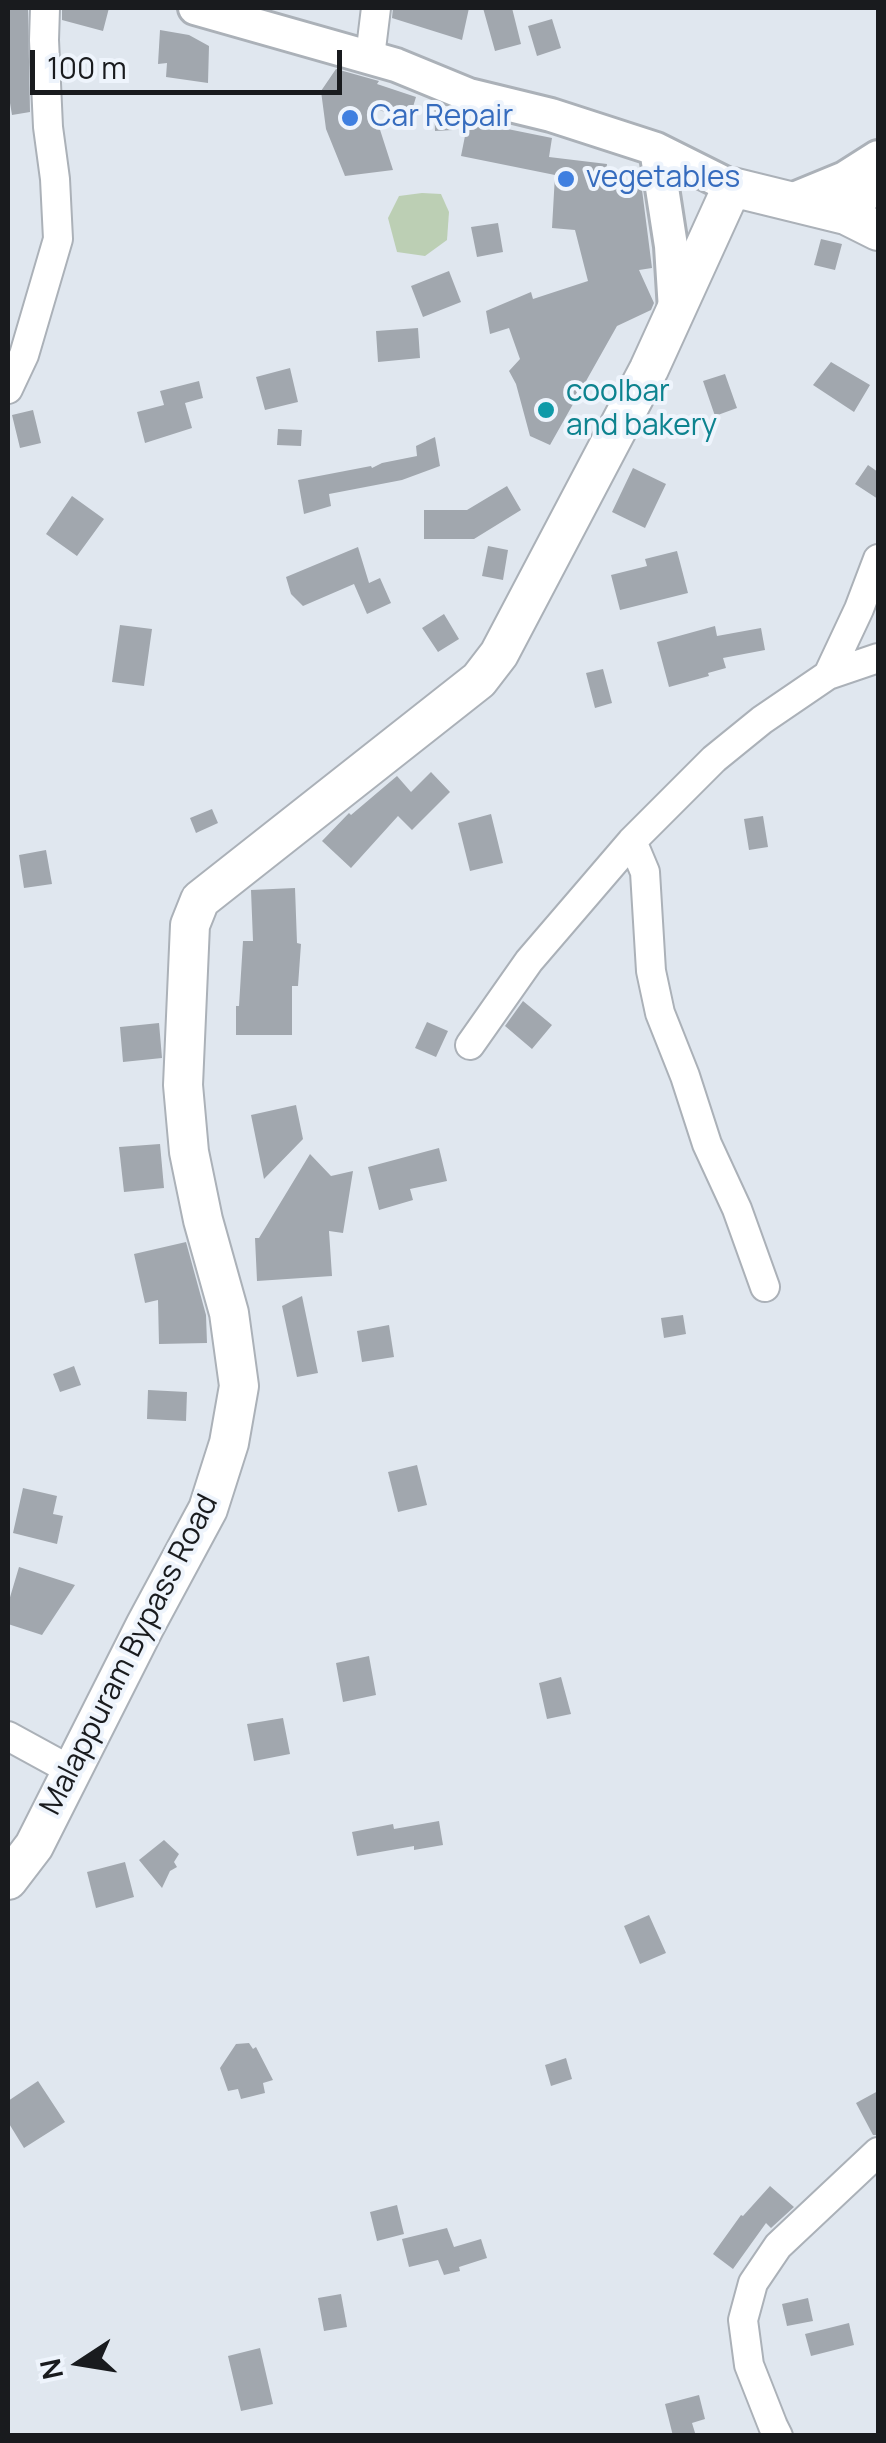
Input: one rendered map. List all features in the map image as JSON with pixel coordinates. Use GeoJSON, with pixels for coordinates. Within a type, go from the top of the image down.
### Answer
{"type":"FeatureCollection","features":[{"type":"Feature","properties":{"kind":"highway"},"geometry":{"type":"LineString","coordinates":[[732,188],[862,223],[878,173]]}},
{"type":"Feature","properties":{"kind":"highway","name":"Malappuram Bypass Road"},"geometry":{"type":"LineString","coordinates":[[8,1880],[34,1846],[144,1626],[208,1509],[229,1442],[238,1386],[228,1313],[189,1152],[183,1085],[190,925],[200,900],[480,680],[499,654],[649,369],[732,188]]}},
{"type":"Feature","properties":{"kind":"main road"},"geometry":{"type":"LineString","coordinates":[[195,8],[396,65],[469,95],[552,115],[656,149],[732,188]]}},
{"type":"Feature","properties":{"kind":"main road"},"geometry":{"type":"LineString","coordinates":[[656,149],[671,246],[674,310]]}},
{"type":"Feature","properties":{"kind":"main road"},"geometry":{"type":"LineString","coordinates":[[789,201],[846,178],[878,157]]}},
{"type":"Feature","properties":{"kind":"street"},"geometry":{"type":"LineString","coordinates":[[8,390],[24,355],[58,240],[48,126],[45,8]]}},
{"type":"Feature","properties":{"kind":"street"},"geometry":{"type":"LineString","coordinates":[[370,58],[376,8]]}},
{"type":"Feature","properties":{"kind":"street"},"geometry":{"type":"LineString","coordinates":[[828,676],[878,559]]}},
{"type":"Feature","properties":{"kind":"street"},"geometry":{"type":"LineString","coordinates":[[470,1045],[529,961],[632,840],[714,759],[762,720],[828,676],[878,658]]}},
{"type":"Feature","properties":{"kind":"street"},"geometry":{"type":"LineString","coordinates":[[632,840],[645,872],[652,970],[660,1013],[765,1287]]}},
{"type":"Feature","properties":{"kind":"street"},"geometry":{"type":"LineString","coordinates":[[8,1736],[72,1771]]}},
{"type":"Feature","properties":{"kind":"street"},"geometry":{"type":"LineString","coordinates":[[778,2436],[749,2365],[743,2320],[753,2283],[778,2246],[878,2152]]}},
{"type":"Feature","properties":{"kind":"green space"},"geometry":{"type":"Polygon","coordinates":[[[441,194],[449,212],[447,240],[425,256],[397,252],[388,218],[399,196],[441,194]]]}},
{"type":"Feature","properties":{"kind":"building"},"geometry":{"type":"Polygon","coordinates":[[[8,8],[28,8],[30,112],[12,115],[8,91],[8,8]]]}},
{"type":"Feature","properties":{"kind":"building"},"geometry":{"type":"Polygon","coordinates":[[[62,8],[109,8],[103,31],[62,20],[62,8]]]}},
{"type":"Feature","properties":{"kind":"building"},"geometry":{"type":"Polygon","coordinates":[[[393,8],[469,8],[462,40],[392,18],[393,8]]]}},
{"type":"Feature","properties":{"kind":"building"},"geometry":{"type":"Polygon","coordinates":[[[483,8],[512,8],[521,44],[495,51],[483,8]]]}},
{"type":"Feature","properties":{"kind":"building"},"geometry":{"type":"Polygon","coordinates":[[[552,19],[561,48],[537,56],[528,26],[552,19]]]}},
{"type":"Feature","properties":{"kind":"building"},"geometry":{"type":"Polygon","coordinates":[[[160,30],[189,35],[209,46],[208,83],[166,77],[167,63],[158,64],[160,30]]]}},
{"type":"Feature","properties":{"kind":"building","name":"Car Repair"},"geometry":{"type":"Polygon","coordinates":[[[336,69],[416,97],[409,120],[373,108],[393,170],[345,176],[326,129],[321,91],[336,69]]]}},
{"type":"Feature","properties":{"kind":"building"},"geometry":{"type":"Polygon","coordinates":[[[434,102],[452,110],[453,130],[435,131],[434,102]]]}},
{"type":"Feature","properties":{"kind":"building"},"geometry":{"type":"Polygon","coordinates":[[[468,121],[552,138],[549,157],[607,164],[604,188],[641,182],[652,268],[639,270],[654,303],[651,310],[617,326],[550,445],[530,436],[509,371],[520,359],[509,328],[490,334],[486,311],[531,292],[533,299],[588,281],[575,230],[552,228],[555,175],[461,156],[468,121]]]}},
{"type":"Feature","properties":{"kind":"building"},"geometry":{"type":"Polygon","coordinates":[[[498,223],[503,252],[477,257],[471,227],[498,223]]]}},
{"type":"Feature","properties":{"kind":"building"},"geometry":{"type":"Polygon","coordinates":[[[821,239],[842,244],[835,270],[814,265],[821,239]]]}},
{"type":"Feature","properties":{"kind":"building"},"geometry":{"type":"Polygon","coordinates":[[[449,271],[461,302],[423,317],[411,286],[449,271]]]}},
{"type":"Feature","properties":{"kind":"building"},"geometry":{"type":"Polygon","coordinates":[[[418,328],[420,358],[378,362],[376,331],[418,328]]]}},
{"type":"Feature","properties":{"kind":"building"},"geometry":{"type":"Polygon","coordinates":[[[831,362],[870,385],[854,412],[813,385],[831,362]]]}},
{"type":"Feature","properties":{"kind":"building"},"geometry":{"type":"Polygon","coordinates":[[[290,368],[298,402],[265,410],[256,377],[290,368]]]}},
{"type":"Feature","properties":{"kind":"building"},"geometry":{"type":"Polygon","coordinates":[[[725,374],[737,408],[715,416],[703,381],[725,374]]]}},
{"type":"Feature","properties":{"kind":"building"},"geometry":{"type":"Polygon","coordinates":[[[199,381],[203,398],[185,403],[192,428],[145,443],[137,412],[164,405],[160,391],[199,381]]]}},
{"type":"Feature","properties":{"kind":"building"},"geometry":{"type":"Polygon","coordinates":[[[33,410],[41,443],[20,448],[12,415],[33,410]]]}},
{"type":"Feature","properties":{"kind":"building"},"geometry":{"type":"Polygon","coordinates":[[[278,429],[302,430],[301,446],[277,445],[278,429]]]}},
{"type":"Feature","properties":{"kind":"building"},"geometry":{"type":"Polygon","coordinates":[[[435,437],[440,466],[402,480],[329,494],[331,506],[304,514],[298,480],[417,456],[416,446],[435,437]]]}},
{"type":"Feature","properties":{"kind":"building"},"geometry":{"type":"Polygon","coordinates":[[[868,465],[878,472],[878,499],[855,484],[868,465]]]}},
{"type":"Feature","properties":{"kind":"building"},"geometry":{"type":"Polygon","coordinates":[[[633,468],[666,484],[645,528],[612,512],[633,468]]]}},
{"type":"Feature","properties":{"kind":"building"},"geometry":{"type":"Polygon","coordinates":[[[507,486],[521,510],[474,539],[424,539],[424,510],[467,510],[507,486]]]}},
{"type":"Feature","properties":{"kind":"building"},"geometry":{"type":"Polygon","coordinates":[[[72,496],[104,519],[77,556],[46,534],[72,496]]]}},
{"type":"Feature","properties":{"kind":"building"},"geometry":{"type":"Polygon","coordinates":[[[488,546],[508,550],[503,580],[482,576],[488,546]]]}},
{"type":"Feature","properties":{"kind":"building"},"geometry":{"type":"Polygon","coordinates":[[[358,547],[369,583],[380,578],[391,603],[367,614],[354,584],[303,606],[291,594],[286,577],[358,547]]]}},
{"type":"Feature","properties":{"kind":"building"},"geometry":{"type":"Polygon","coordinates":[[[677,551],[688,593],[620,610],[611,575],[647,566],[645,559],[677,551]]]}},
{"type":"Feature","properties":{"kind":"building"},"geometry":{"type":"Polygon","coordinates":[[[444,614],[459,639],[438,652],[422,628],[444,614]]]}},
{"type":"Feature","properties":{"kind":"building"},"geometry":{"type":"Polygon","coordinates":[[[120,625],[152,629],[144,686],[112,682],[120,625]]]}},
{"type":"Feature","properties":{"kind":"building"},"geometry":{"type":"Polygon","coordinates":[[[715,626],[717,636],[761,628],[765,650],[723,658],[726,668],[669,687],[657,642],[715,626]]]}},
{"type":"Feature","properties":{"kind":"building"},"geometry":{"type":"Polygon","coordinates":[[[603,669],[612,703],[595,708],[586,673],[603,669]]]}},
{"type":"Feature","properties":{"kind":"building"},"geometry":{"type":"Polygon","coordinates":[[[431,772],[450,792],[412,830],[398,816],[351,868],[322,841],[349,813],[397,776],[411,792],[431,772]]]}},
{"type":"Feature","properties":{"kind":"building"},"geometry":{"type":"Polygon","coordinates":[[[212,809],[218,823],[196,833],[190,818],[212,809]]]}},
{"type":"Feature","properties":{"kind":"building"},"geometry":{"type":"Polygon","coordinates":[[[491,814],[503,863],[470,871],[458,823],[491,814]]]}},
{"type":"Feature","properties":{"kind":"building"},"geometry":{"type":"Polygon","coordinates":[[[763,816],[768,847],[749,850],[744,819],[763,816]]]}},
{"type":"Feature","properties":{"kind":"building"},"geometry":{"type":"Polygon","coordinates":[[[46,850],[52,884],[24,888],[19,855],[46,850]]]}},
{"type":"Feature","properties":{"kind":"building"},"geometry":{"type":"Polygon","coordinates":[[[295,888],[297,943],[301,944],[298,986],[292,986],[292,1035],[236,1035],[243,941],[253,941],[251,890],[295,888]]]}},
{"type":"Feature","properties":{"kind":"building"},"geometry":{"type":"Polygon","coordinates":[[[523,1001],[552,1025],[532,1049],[505,1026],[523,1001]]]}},
{"type":"Feature","properties":{"kind":"building"},"geometry":{"type":"Polygon","coordinates":[[[427,1022],[448,1031],[436,1057],[415,1048],[427,1022]]]}},
{"type":"Feature","properties":{"kind":"building"},"geometry":{"type":"Polygon","coordinates":[[[159,1023],[162,1058],[123,1062],[120,1027],[159,1023]]]}},
{"type":"Feature","properties":{"kind":"building"},"geometry":{"type":"Polygon","coordinates":[[[296,1105],[303,1139],[264,1179],[251,1115],[296,1105]]]}},
{"type":"Feature","properties":{"kind":"building"},"geometry":{"type":"Polygon","coordinates":[[[160,1144],[164,1188],[124,1192],[119,1147],[160,1144]]]}},
{"type":"Feature","properties":{"kind":"building"},"geometry":{"type":"Polygon","coordinates":[[[439,1148],[447,1181],[410,1189],[413,1200],[379,1210],[368,1167],[439,1148]]]}},
{"type":"Feature","properties":{"kind":"building"},"geometry":{"type":"Polygon","coordinates":[[[310,1154],[331,1176],[353,1171],[343,1233],[329,1231],[332,1276],[257,1281],[255,1238],[259,1238],[310,1154]]]}},
{"type":"Feature","properties":{"kind":"building"},"geometry":{"type":"Polygon","coordinates":[[[186,1242],[206,1315],[207,1343],[159,1344],[158,1300],[145,1303],[134,1254],[186,1242]]]}},
{"type":"Feature","properties":{"kind":"building"},"geometry":{"type":"Polygon","coordinates":[[[302,1296],[318,1373],[297,1377],[282,1306],[302,1296]]]}},
{"type":"Feature","properties":{"kind":"building"},"geometry":{"type":"Polygon","coordinates":[[[683,1315],[686,1334],[664,1338],[661,1318],[683,1315]]]}},
{"type":"Feature","properties":{"kind":"building"},"geometry":{"type":"Polygon","coordinates":[[[389,1325],[394,1357],[362,1362],[357,1331],[389,1325]]]}},
{"type":"Feature","properties":{"kind":"building"},"geometry":{"type":"Polygon","coordinates":[[[74,1366],[81,1385],[60,1392],[53,1374],[74,1366]]]}},
{"type":"Feature","properties":{"kind":"building"},"geometry":{"type":"Polygon","coordinates":[[[148,1390],[187,1392],[186,1421],[147,1419],[148,1390]]]}},
{"type":"Feature","properties":{"kind":"building"},"geometry":{"type":"Polygon","coordinates":[[[417,1465],[427,1505],[398,1512],[388,1472],[417,1465]]]}},
{"type":"Feature","properties":{"kind":"building"},"geometry":{"type":"Polygon","coordinates":[[[23,1488],[57,1496],[53,1514],[63,1516],[57,1544],[13,1533],[23,1488]]]}},
{"type":"Feature","properties":{"kind":"building"},"geometry":{"type":"Polygon","coordinates":[[[19,1567],[75,1585],[42,1635],[8,1624],[8,1604],[19,1567]]]}},
{"type":"Feature","properties":{"kind":"building"},"geometry":{"type":"Polygon","coordinates":[[[369,1656],[376,1695],[343,1702],[336,1663],[369,1656]]]}},
{"type":"Feature","properties":{"kind":"building"},"geometry":{"type":"Polygon","coordinates":[[[561,1677],[571,1714],[547,1719],[539,1683],[561,1677]]]}},
{"type":"Feature","properties":{"kind":"building"},"geometry":{"type":"Polygon","coordinates":[[[283,1718],[290,1754],[254,1761],[247,1724],[283,1718]]]}},
{"type":"Feature","properties":{"kind":"building"},"geometry":{"type":"Polygon","coordinates":[[[439,1821],[443,1845],[357,1856],[352,1832],[439,1821]]]}},
{"type":"Feature","properties":{"kind":"building"},"geometry":{"type":"Polygon","coordinates":[[[164,1840],[179,1854],[174,1862],[177,1867],[170,1871],[162,1888],[139,1860],[164,1840]]]}},
{"type":"Feature","properties":{"kind":"building"},"geometry":{"type":"Polygon","coordinates":[[[125,1862],[134,1897],[96,1908],[87,1872],[125,1862]]]}},
{"type":"Feature","properties":{"kind":"building"},"geometry":{"type":"Polygon","coordinates":[[[649,1915],[666,1953],[640,1964],[624,1926],[649,1915]]]}},
{"type":"Feature","properties":{"kind":"building"},"geometry":{"type":"Polygon","coordinates":[[[249,2043],[253,2049],[256,2047],[273,2080],[263,2083],[265,2093],[241,2099],[238,2089],[228,2091],[220,2068],[236,2044],[249,2043]]]}},
{"type":"Feature","properties":{"kind":"building"},"geometry":{"type":"Polygon","coordinates":[[[566,2058],[572,2079],[551,2086],[545,2065],[566,2058]]]}},
{"type":"Feature","properties":{"kind":"building"},"geometry":{"type":"Polygon","coordinates":[[[38,2081],[65,2122],[24,2148],[8,2122],[8,2101],[38,2081]]]}},
{"type":"Feature","properties":{"kind":"building"},"geometry":{"type":"Polygon","coordinates":[[[878,2091],[878,2135],[873,2135],[856,2103],[878,2091]]]}},
{"type":"Feature","properties":{"kind":"building"},"geometry":{"type":"Polygon","coordinates":[[[770,2186],[794,2207],[771,2228],[766,2223],[733,2269],[713,2254],[741,2215],[770,2186]]]}},
{"type":"Feature","properties":{"kind":"building"},"geometry":{"type":"Polygon","coordinates":[[[397,2205],[404,2234],[377,2241],[370,2212],[397,2205]]]}},
{"type":"Feature","properties":{"kind":"building"},"geometry":{"type":"Polygon","coordinates":[[[447,2228],[454,2247],[481,2239],[487,2258],[444,2275],[438,2260],[409,2267],[402,2239],[447,2228]]]}},
{"type":"Feature","properties":{"kind":"building"},"geometry":{"type":"Polygon","coordinates":[[[341,2294],[347,2327],[324,2331],[318,2298],[341,2294]]]}},
{"type":"Feature","properties":{"kind":"building"},"geometry":{"type":"Polygon","coordinates":[[[808,2298],[813,2321],[787,2326],[782,2304],[808,2298]]]}},
{"type":"Feature","properties":{"kind":"building"},"geometry":{"type":"Polygon","coordinates":[[[849,2323],[854,2345],[811,2356],[805,2334],[849,2323]]]}},
{"type":"Feature","properties":{"kind":"building"},"geometry":{"type":"Polygon","coordinates":[[[260,2348],[273,2404],[241,2411],[228,2356],[260,2348]]]}},
{"type":"Feature","properties":{"kind":"building"},"geometry":{"type":"Polygon","coordinates":[[[699,2395],[705,2419],[692,2423],[696,2436],[673,2436],[665,2404],[699,2395]]]}},
{"type":"Feature","properties":{"kind":"place","name":"Car Repair"},"geometry":{"type":"Point","coordinates":[350,118]}},
{"type":"Feature","properties":{"kind":"place","name":"vegetables"},"geometry":{"type":"Point","coordinates":[566,179]}},
{"type":"Feature","properties":{"kind":"place","name":"coolbar and bakery"},"geometry":{"type":"Point","coordinates":[546,410]}}]}
